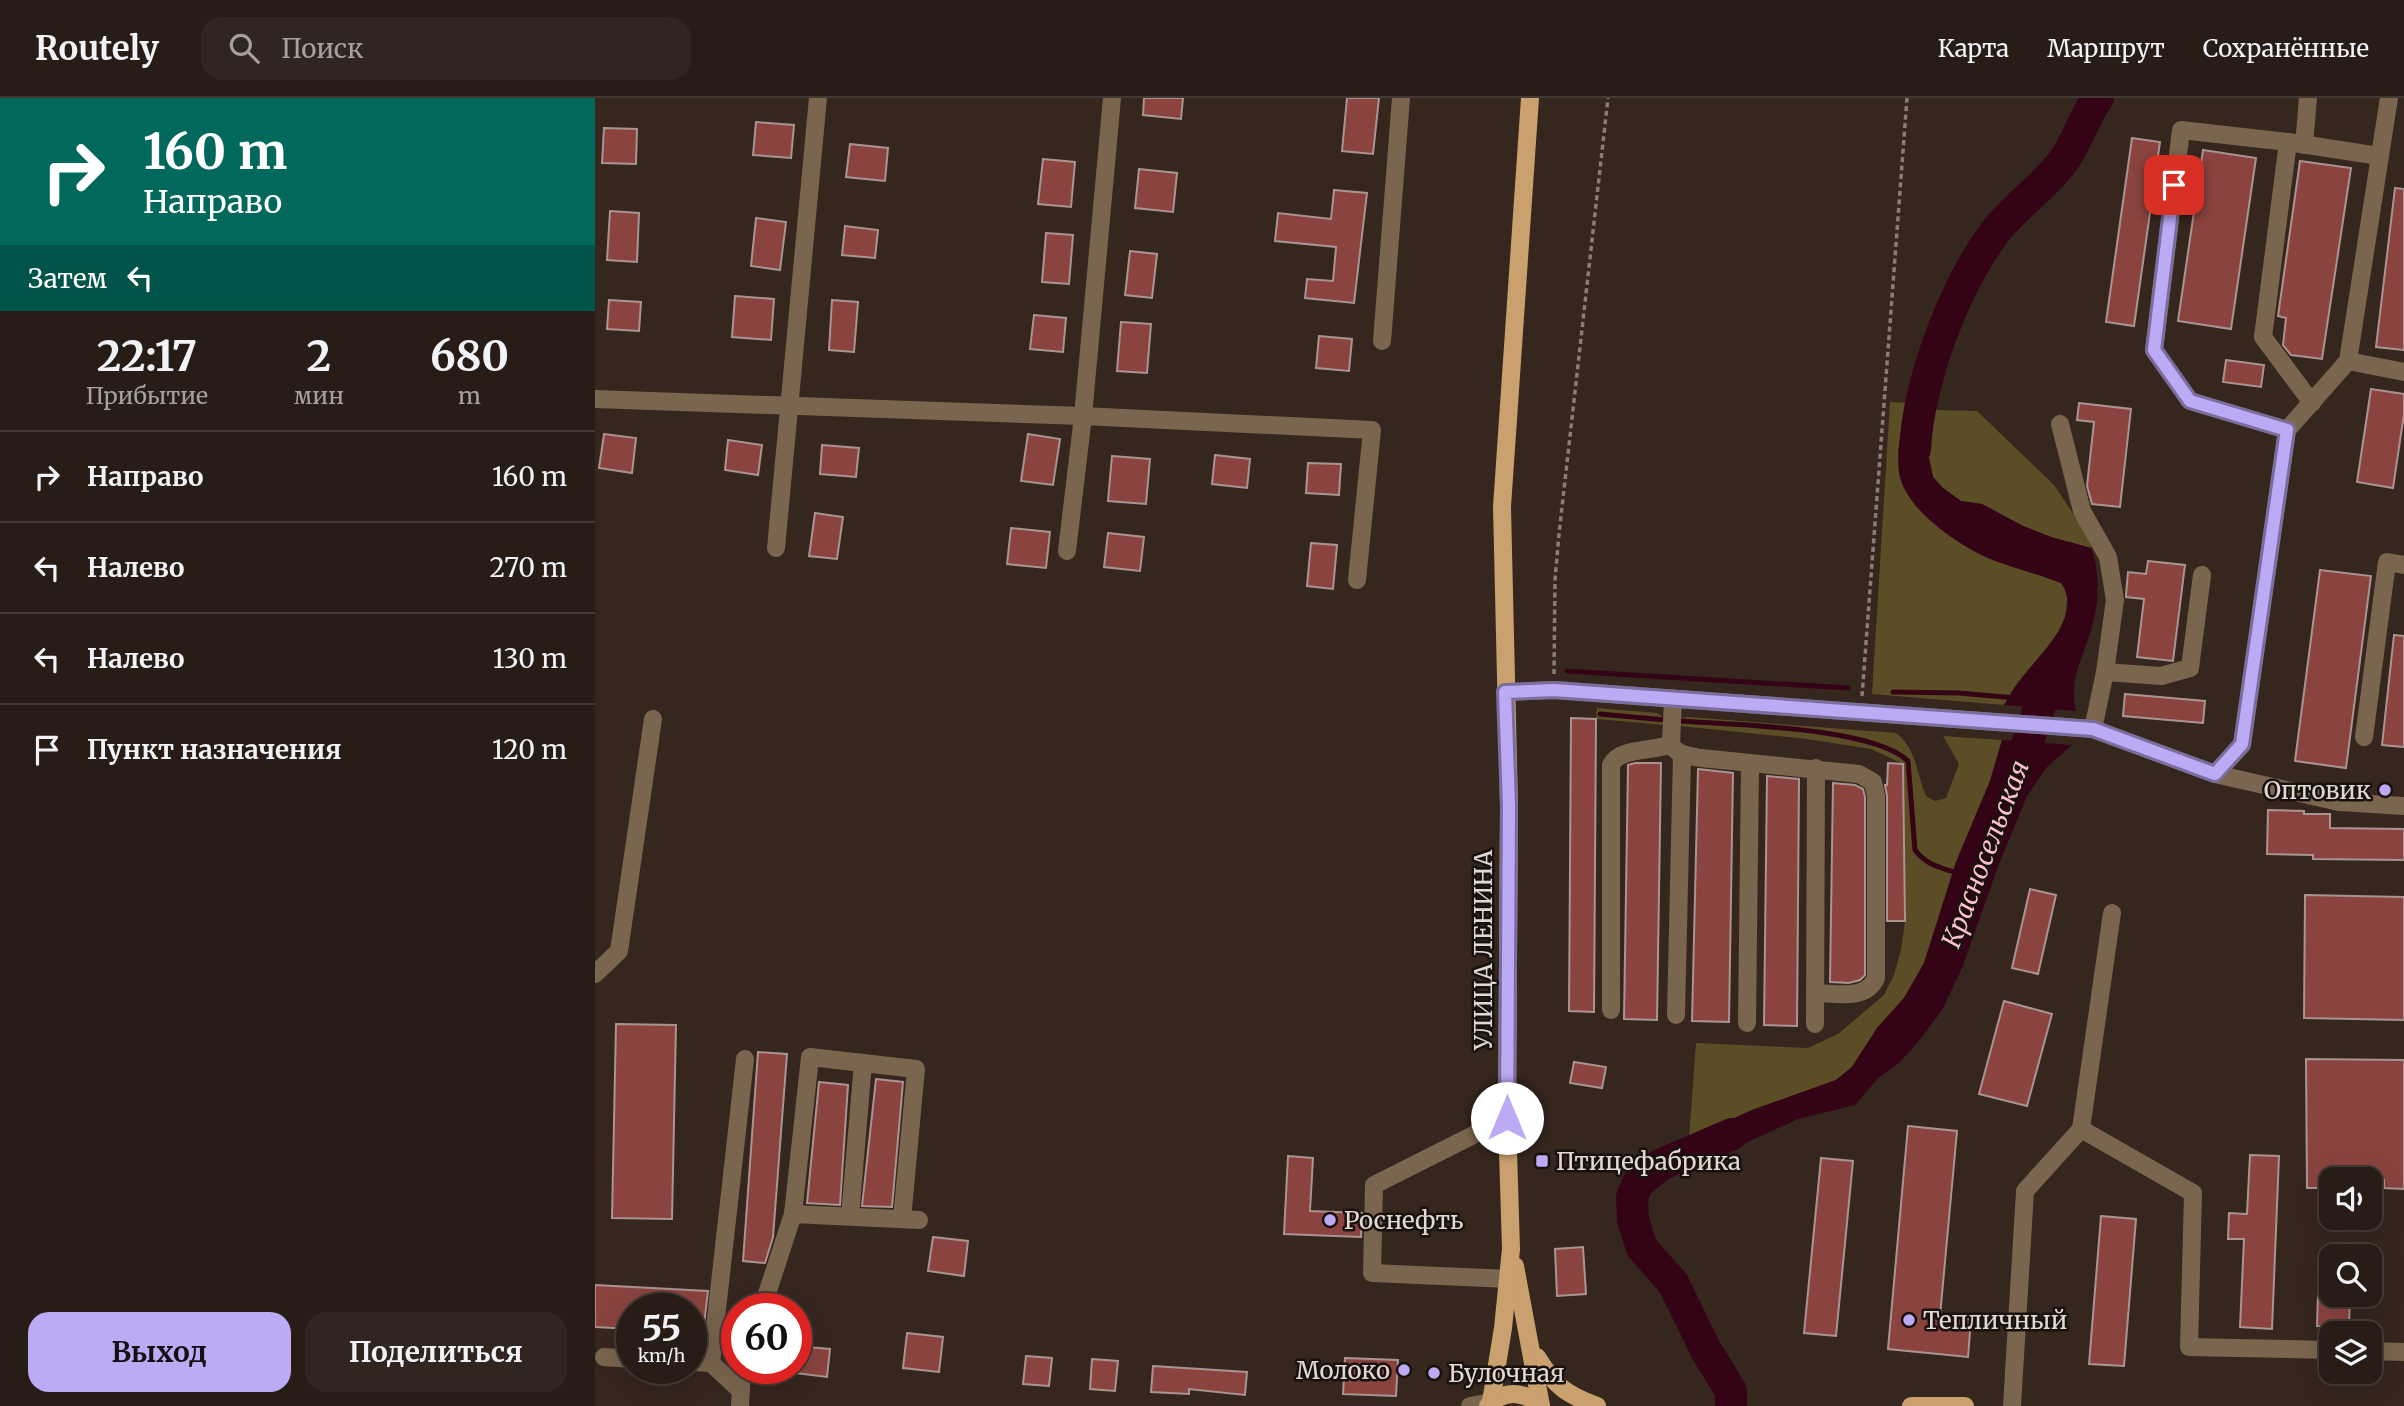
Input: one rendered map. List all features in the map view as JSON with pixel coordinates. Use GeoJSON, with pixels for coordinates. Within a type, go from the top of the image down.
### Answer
{"type":"FeatureCollection","features":[{"type":"Feature","properties":{"kind":"main road","name":"УЛИЦА ЛЕНИНА"},"geometry":{"type":"LineString","coordinates":[[1490,1404],[1511,1249],[1507,1118],[1509,806],[1502,507],[1530,98]]}},
{"type":"Feature","properties":{"kind":"main road","name":"УЛИЦА ЛЕНИНА"},"geometry":{"type":"LineString","coordinates":[[1511,1249],[1541,1406]]}},
{"type":"Feature","properties":{"kind":"main road"},"geometry":{"type":"LineString","coordinates":[[1530,1344],[1550,1378],[1561,1390],[1597,1406]]}},
{"type":"Feature","properties":{"kind":"main road"},"geometry":{"type":"LineString","coordinates":[[1490,1404],[1501,1395],[1513,1393],[1523,1394],[1541,1406]]}},
{"type":"Feature","properties":{"kind":"main road"},"geometry":{"type":"LineString","coordinates":[[1921,1406],[1965,1406]]}},
{"type":"Feature","properties":{"kind":"street"},"geometry":{"type":"LineString","coordinates":[[776,548],[818,98]]}},
{"type":"Feature","properties":{"kind":"street"},"geometry":{"type":"LineString","coordinates":[[1067,551],[1083,416],[1112,98]]}},
{"type":"Feature","properties":{"kind":"street"},"geometry":{"type":"LineString","coordinates":[[1382,341],[1401,98]]}},
{"type":"Feature","properties":{"kind":"street"},"geometry":{"type":"LineString","coordinates":[[2308,98],[2296,144],[2263,337],[2312,402]]}},
{"type":"Feature","properties":{"kind":"street"},"geometry":{"type":"LineString","coordinates":[[2215,774],[2242,744],[2287,430],[2348,361],[2389,98]]}},
{"type":"Feature","properties":{"kind":"street"},"geometry":{"type":"LineString","coordinates":[[2287,430],[2190,401],[2154,350],[2181,130],[2379,156]]}},
{"type":"Feature","properties":{"kind":"street"},"geometry":{"type":"LineString","coordinates":[[2348,361],[2404,372]]}},
{"type":"Feature","properties":{"kind":"street"},"geometry":{"type":"LineString","coordinates":[[595,399],[1083,416],[1372,430],[1357,579]]}},
{"type":"Feature","properties":{"kind":"street"},"geometry":{"type":"LineString","coordinates":[[2060,424],[2082,511],[2108,557],[2115,600],[2105,672],[2093,729]]}},
{"type":"Feature","properties":{"kind":"street"},"geometry":{"type":"LineString","coordinates":[[2364,737],[2387,562],[2404,565]]}},
{"type":"Feature","properties":{"kind":"street"},"geometry":{"type":"LineString","coordinates":[[2105,672],[2161,676],[2190,668],[2202,575]]}},
{"type":"Feature","properties":{"kind":"street"},"geometry":{"type":"LineString","coordinates":[[1505,692],[1554,690],[2093,729],[2215,774],[2339,802],[2404,806]]}},
{"type":"Feature","properties":{"kind":"street"},"geometry":{"type":"LineString","coordinates":[[1673,700],[1676,749],[1677,1015]]}},
{"type":"Feature","properties":{"kind":"street"},"geometry":{"type":"LineString","coordinates":[[595,974],[618,951],[653,719]]}},
{"type":"Feature","properties":{"kind":"street"},"geometry":{"type":"LineString","coordinates":[[1611,1010],[1611,765],[1614,758],[1622,754],[1651,751],[1676,749],[1750,764],[1816,768],[1868,777],[1875,788],[1876,978],[1866,991],[1815,993]]}},
{"type":"Feature","properties":{"kind":"street"},"geometry":{"type":"LineString","coordinates":[[1747,1023],[1750,764]]}},
{"type":"Feature","properties":{"kind":"street"},"geometry":{"type":"LineString","coordinates":[[1815,1024],[1816,768]]}},
{"type":"Feature","properties":{"kind":"street"},"geometry":{"type":"LineString","coordinates":[[2012,1406],[2025,1191],[2081,1129],[2112,913]]}},
{"type":"Feature","properties":{"kind":"street"},"geometry":{"type":"LineString","coordinates":[[767,1293],[793,1214],[810,1057],[916,1069],[911,1220],[793,1214]]}},
{"type":"Feature","properties":{"kind":"street"},"geometry":{"type":"LineString","coordinates":[[740,1399],[711,1363],[745,1059]]}},
{"type":"Feature","properties":{"kind":"street"},"geometry":{"type":"LineString","coordinates":[[850,1216],[863,1063]]}},
{"type":"Feature","properties":{"kind":"street"},"geometry":{"type":"LineString","coordinates":[[1507,1118],[1374,1185],[1372,1273],[1509,1279]]}},
{"type":"Feature","properties":{"kind":"street"},"geometry":{"type":"LineString","coordinates":[[2081,1129],[2193,1193],[2189,1347],[2319,1350]]}},
{"type":"Feature","properties":{"kind":"street"},"geometry":{"type":"LineString","coordinates":[[2382,1351],[2404,1352]]}},
{"type":"Feature","properties":{"kind":"street"},"geometry":{"type":"LineString","coordinates":[[604,1357],[616,1358]]}},
{"type":"Feature","properties":{"kind":"street"},"geometry":{"type":"LineString","coordinates":[[707,1363],[711,1363]]}},
{"type":"Feature","properties":{"kind":"street"},"geometry":{"type":"LineString","coordinates":[[1470,1406],[1490,1404]]}},
{"type":"Feature","properties":{"kind":"path"},"geometry":{"type":"LineString","coordinates":[[1554,690],[1559,534],[1608,98]]}},
{"type":"Feature","properties":{"kind":"path"},"geometry":{"type":"LineString","coordinates":[[1861,712],[1907,98]]}},
{"type":"Feature","properties":{"kind":"shaded area"},"geometry":{"type":"Polygon","coordinates":[[[1890,402],[1908,403],[1898,452],[2029,571],[2061,583],[2068,593],[2065,617],[2056,637],[2017,683],[2004,705],[1872,694],[1890,402]]]}},
{"type":"Feature","properties":{"kind":"shaded area"},"geometry":{"type":"Polygon","coordinates":[[[1934,410],[1977,411],[2054,485],[2090,539],[2091,548],[2023,526],[1982,504],[1961,501],[1943,488],[1933,477],[1929,458],[1934,410]]]}},
{"type":"Feature","properties":{"kind":"shaded area"},"geometry":{"type":"Polygon","coordinates":[[[1597,708],[1657,713],[1663,717],[1665,725],[1596,719],[1597,708]]]}},
{"type":"Feature","properties":{"kind":"shaded area"},"geometry":{"type":"Polygon","coordinates":[[[1682,718],[1896,733],[1912,754],[1926,796],[1935,801],[1946,798],[1959,764],[1943,736],[2002,740],[1990,781],[1956,862],[1924,963],[1904,998],[1877,1028],[1852,1067],[1836,1080],[1752,1110],[1689,1139],[1696,1043],[1808,1048],[1838,1034],[1884,995],[1894,975],[1905,921],[1903,764],[1871,749],[1807,739],[1680,726],[1682,718]]]}},
{"type":"Feature","properties":{"kind":"water"},"geometry":{"type":"Polygon","coordinates":[[[1908,403],[1934,410],[1929,458],[1933,477],[1943,488],[1961,501],[1982,504],[2023,526],[2091,548],[2096,569],[2097,602],[2075,680],[2076,711],[2004,705],[2056,636],[2067,609],[2067,596],[2061,583],[1977,553],[1921,512],[1903,486],[1899,472],[1900,438],[1908,403]]]}},
{"type":"Feature","properties":{"kind":"water"},"geometry":{"type":"Polygon","coordinates":[[[2002,740],[2072,745],[2046,768],[2027,796],[1999,864],[1962,968],[1942,1010],[1899,1063],[1878,1078],[1855,1105],[1798,1119],[1702,1163],[1689,1139],[1752,1110],[1836,1080],[1852,1067],[1877,1028],[1904,998],[1924,963],[1956,862],[1990,781],[2002,740]]]}},
{"type":"Feature","properties":{"kind":"building"},"geometry":{"type":"Polygon","coordinates":[[[1144,98],[1183,98],[1181,119],[1143,115],[1144,98]]]}},
{"type":"Feature","properties":{"kind":"building"},"geometry":{"type":"Polygon","coordinates":[[[1347,98],[1379,98],[1373,154],[1342,151],[1347,98]]]}},
{"type":"Feature","properties":{"kind":"building"},"geometry":{"type":"Polygon","coordinates":[[[756,122],[794,125],[791,158],[753,155],[756,122]]]}},
{"type":"Feature","properties":{"kind":"building"},"geometry":{"type":"Polygon","coordinates":[[[604,128],[637,129],[636,164],[602,163],[604,128]]]}},
{"type":"Feature","properties":{"kind":"building"},"geometry":{"type":"Polygon","coordinates":[[[2132,138],[2160,142],[2134,326],[2106,322],[2132,138]]]}},
{"type":"Feature","properties":{"kind":"building"},"geometry":{"type":"Polygon","coordinates":[[[850,144],[888,148],[885,181],[846,177],[850,144]]]}},
{"type":"Feature","properties":{"kind":"building"},"geometry":{"type":"Polygon","coordinates":[[[2203,150],[2256,158],[2231,329],[2178,321],[2203,150]]]}},
{"type":"Feature","properties":{"kind":"building"},"geometry":{"type":"Polygon","coordinates":[[[1043,159],[1075,162],[1071,207],[1038,204],[1043,159]]]}},
{"type":"Feature","properties":{"kind":"building"},"geometry":{"type":"Polygon","coordinates":[[[2300,161],[2351,168],[2322,359],[2291,355],[2283,345],[2286,318],[2278,316],[2300,161]]]}},
{"type":"Feature","properties":{"kind":"building"},"geometry":{"type":"Polygon","coordinates":[[[1139,169],[1177,173],[1173,212],[1135,208],[1139,169]]]}},
{"type":"Feature","properties":{"kind":"building"},"geometry":{"type":"Polygon","coordinates":[[[2395,188],[2404,189],[2404,350],[2376,347],[2395,188]]]}},
{"type":"Feature","properties":{"kind":"building"},"geometry":{"type":"Polygon","coordinates":[[[1334,190],[1367,193],[1354,303],[1305,298],[1307,279],[1333,281],[1336,247],[1275,241],[1278,213],[1331,219],[1334,190]]]}},
{"type":"Feature","properties":{"kind":"building"},"geometry":{"type":"Polygon","coordinates":[[[610,211],[639,213],[637,262],[607,260],[610,211]]]}},
{"type":"Feature","properties":{"kind":"building"},"geometry":{"type":"Polygon","coordinates":[[[756,218],[786,222],[780,270],[751,266],[756,218]]]}},
{"type":"Feature","properties":{"kind":"building"},"geometry":{"type":"Polygon","coordinates":[[[845,226],[878,230],[875,258],[842,255],[845,226]]]}},
{"type":"Feature","properties":{"kind":"building"},"geometry":{"type":"Polygon","coordinates":[[[1046,233],[1073,235],[1069,284],[1042,282],[1046,233]]]}},
{"type":"Feature","properties":{"kind":"building"},"geometry":{"type":"Polygon","coordinates":[[[1130,251],[1157,254],[1152,298],[1125,295],[1130,251]]]}},
{"type":"Feature","properties":{"kind":"building"},"geometry":{"type":"Polygon","coordinates":[[[735,296],[774,299],[771,340],[732,337],[735,296]]]}},
{"type":"Feature","properties":{"kind":"building"},"geometry":{"type":"Polygon","coordinates":[[[609,300],[641,302],[639,331],[607,329],[609,300]]]}},
{"type":"Feature","properties":{"kind":"building"},"geometry":{"type":"Polygon","coordinates":[[[832,300],[858,302],[854,352],[829,350],[832,300]]]}},
{"type":"Feature","properties":{"kind":"building"},"geometry":{"type":"Polygon","coordinates":[[[1034,315],[1066,318],[1063,352],[1030,349],[1034,315]]]}},
{"type":"Feature","properties":{"kind":"building"},"geometry":{"type":"Polygon","coordinates":[[[1121,322],[1151,324],[1147,373],[1117,371],[1121,322]]]}},
{"type":"Feature","properties":{"kind":"building"},"geometry":{"type":"Polygon","coordinates":[[[1319,336],[1352,339],[1349,371],[1316,368],[1319,336]]]}},
{"type":"Feature","properties":{"kind":"building"},"geometry":{"type":"Polygon","coordinates":[[[2226,360],[2264,365],[2261,387],[2223,382],[2226,360]]]}},
{"type":"Feature","properties":{"kind":"building"},"geometry":{"type":"Polygon","coordinates":[[[2371,389],[2404,394],[2404,414],[2393,488],[2357,482],[2371,389]]]}},
{"type":"Feature","properties":{"kind":"building"},"geometry":{"type":"Polygon","coordinates":[[[2079,403],[2131,409],[2120,507],[2092,504],[2087,486],[2094,422],[2077,420],[2079,403]]]}},
{"type":"Feature","properties":{"kind":"building"},"geometry":{"type":"Polygon","coordinates":[[[604,434],[636,438],[632,473],[599,468],[604,434]]]}},
{"type":"Feature","properties":{"kind":"building"},"geometry":{"type":"Polygon","coordinates":[[[1028,434],[1060,439],[1053,485],[1021,481],[1028,434]]]}},
{"type":"Feature","properties":{"kind":"building"},"geometry":{"type":"Polygon","coordinates":[[[728,440],[762,445],[758,475],[725,470],[728,440]]]}},
{"type":"Feature","properties":{"kind":"building"},"geometry":{"type":"Polygon","coordinates":[[[822,445],[859,448],[856,477],[820,474],[822,445]]]}},
{"type":"Feature","properties":{"kind":"building"},"geometry":{"type":"Polygon","coordinates":[[[1215,455],[1250,459],[1247,488],[1212,484],[1215,455]]]}},
{"type":"Feature","properties":{"kind":"building"},"geometry":{"type":"Polygon","coordinates":[[[1112,456],[1150,459],[1146,504],[1108,501],[1112,456]]]}},
{"type":"Feature","properties":{"kind":"building"},"geometry":{"type":"Polygon","coordinates":[[[1308,463],[1341,464],[1339,495],[1306,493],[1308,463]]]}},
{"type":"Feature","properties":{"kind":"building"},"geometry":{"type":"Polygon","coordinates":[[[815,513],[843,517],[837,559],[809,556],[815,513]]]}},
{"type":"Feature","properties":{"kind":"building"},"geometry":{"type":"Polygon","coordinates":[[[1011,528],[1050,532],[1046,568],[1007,564],[1011,528]]]}},
{"type":"Feature","properties":{"kind":"building"},"geometry":{"type":"Polygon","coordinates":[[[1108,533],[1144,537],[1140,571],[1104,567],[1108,533]]]}},
{"type":"Feature","properties":{"kind":"building"},"geometry":{"type":"Polygon","coordinates":[[[1311,543],[1337,545],[1333,589],[1307,586],[1311,543]]]}},
{"type":"Feature","properties":{"kind":"building"},"geometry":{"type":"Polygon","coordinates":[[[2148,561],[2185,565],[2173,661],[2137,657],[2144,599],[2126,597],[2128,572],[2146,574],[2148,561]]]}},
{"type":"Feature","properties":{"kind":"building"},"geometry":{"type":"Polygon","coordinates":[[[2320,570],[2371,576],[2346,768],[2295,761],[2320,570]]]}},
{"type":"Feature","properties":{"kind":"building"},"geometry":{"type":"Polygon","coordinates":[[[2394,635],[2404,636],[2404,747],[2382,745],[2394,635]]]}},
{"type":"Feature","properties":{"kind":"building"},"geometry":{"type":"Polygon","coordinates":[[[2125,694],[2205,701],[2203,723],[2123,716],[2125,694]]]}},
{"type":"Feature","properties":{"kind":"building"},"geometry":{"type":"Polygon","coordinates":[[[1571,718],[1596,719],[1594,1012],[1569,1011],[1571,718]]]}},
{"type":"Feature","properties":{"kind":"building"},"geometry":{"type":"Polygon","coordinates":[[[1661,763],[1657,1020],[1624,1019],[1628,765],[1661,763]]]}},
{"type":"Feature","properties":{"kind":"building"},"geometry":{"type":"Polygon","coordinates":[[[1888,763],[1903,764],[1905,921],[1887,921],[1885,785],[1888,763]]]}},
{"type":"Feature","properties":{"kind":"building"},"geometry":{"type":"Polygon","coordinates":[[[1698,769],[1733,773],[1729,1022],[1692,1021],[1698,769]]]}},
{"type":"Feature","properties":{"kind":"building"},"geometry":{"type":"Polygon","coordinates":[[[1767,776],[1799,779],[1797,1026],[1764,1025],[1767,776]]]}},
{"type":"Feature","properties":{"kind":"building"},"geometry":{"type":"Polygon","coordinates":[[[1833,783],[1855,785],[1863,789],[1865,797],[1865,975],[1860,980],[1849,983],[1830,982],[1833,783]]]}},
{"type":"Feature","properties":{"kind":"building"},"geometry":{"type":"Polygon","coordinates":[[[2268,810],[2330,814],[2330,828],[2404,829],[2404,860],[2313,859],[2313,855],[2267,854],[2268,810]]]}},
{"type":"Feature","properties":{"kind":"building"},"geometry":{"type":"Polygon","coordinates":[[[2030,889],[2056,895],[2038,974],[2012,968],[2030,889]]]}},
{"type":"Feature","properties":{"kind":"building"},"geometry":{"type":"Polygon","coordinates":[[[2305,895],[2404,897],[2404,1020],[2304,1018],[2305,895]]]}},
{"type":"Feature","properties":{"kind":"building"},"geometry":{"type":"Polygon","coordinates":[[[2004,1001],[2052,1014],[2027,1106],[1979,1094],[2004,1001]]]}},
{"type":"Feature","properties":{"kind":"building"},"geometry":{"type":"Polygon","coordinates":[[[616,1024],[676,1025],[672,1219],[612,1218],[616,1024]]]}},
{"type":"Feature","properties":{"kind":"building"},"geometry":{"type":"Polygon","coordinates":[[[758,1052],[787,1054],[773,1237],[765,1263],[743,1261],[758,1052]]]}},
{"type":"Feature","properties":{"kind":"building"},"geometry":{"type":"Polygon","coordinates":[[[2306,1059],[2404,1060],[2404,1189],[2384,1188],[2382,1167],[2319,1167],[2319,1188],[2307,1188],[2306,1059]]]}},
{"type":"Feature","properties":{"kind":"building"},"geometry":{"type":"Polygon","coordinates":[[[1574,1062],[1606,1067],[1602,1088],[1570,1083],[1574,1062]]]}},
{"type":"Feature","properties":{"kind":"building"},"geometry":{"type":"Polygon","coordinates":[[[876,1079],[903,1082],[892,1207],[862,1206],[876,1079]]]}},
{"type":"Feature","properties":{"kind":"building"},"geometry":{"type":"Polygon","coordinates":[[[819,1082],[848,1085],[840,1205],[807,1203],[819,1082]]]}},
{"type":"Feature","properties":{"kind":"building"},"geometry":{"type":"Polygon","coordinates":[[[1908,1126],[1957,1131],[1940,1316],[1971,1319],[1968,1357],[1888,1349],[1908,1126]]]}},
{"type":"Feature","properties":{"kind":"building"},"geometry":{"type":"Polygon","coordinates":[[[2250,1155],[2279,1156],[2272,1329],[2240,1327],[2244,1239],[2228,1239],[2229,1213],[2247,1214],[2250,1155]]]}},
{"type":"Feature","properties":{"kind":"building"},"geometry":{"type":"Polygon","coordinates":[[[1288,1156],[1313,1158],[1310,1211],[1362,1213],[1361,1237],[1284,1234],[1288,1156]]]}},
{"type":"Feature","properties":{"kind":"building"},"geometry":{"type":"Polygon","coordinates":[[[1821,1158],[1853,1161],[1836,1336],[1804,1333],[1821,1158]]]}},
{"type":"Feature","properties":{"kind":"building"},"geometry":{"type":"Polygon","coordinates":[[[2101,1216],[2136,1219],[2124,1366],[2089,1364],[2101,1216]]]}},
{"type":"Feature","properties":{"kind":"building"},"geometry":{"type":"Polygon","coordinates":[[[933,1237],[968,1241],[964,1276],[928,1271],[933,1237]]]}},
{"type":"Feature","properties":{"kind":"building"},"geometry":{"type":"Polygon","coordinates":[[[1583,1247],[1586,1294],[1557,1296],[1555,1249],[1583,1247]]]}},
{"type":"Feature","properties":{"kind":"building"},"geometry":{"type":"Polygon","coordinates":[[[595,1285],[708,1291],[707,1299],[707,1293],[616,1293],[616,1328],[595,1327],[595,1285]]]}},
{"type":"Feature","properties":{"kind":"building"},"geometry":{"type":"Polygon","coordinates":[[[2318,1295],[2319,1307],[2350,1307],[2349,1321],[2319,1321],[2317,1326],[2318,1295]]]}},
{"type":"Feature","properties":{"kind":"building"},"geometry":{"type":"Polygon","coordinates":[[[907,1333],[943,1337],[939,1372],[903,1368],[907,1333]]]}},
{"type":"Feature","properties":{"kind":"building"},"geometry":{"type":"Polygon","coordinates":[[[812,1347],[830,1349],[827,1377],[812,1375],[812,1347]]]}},
{"type":"Feature","properties":{"kind":"building"},"geometry":{"type":"Polygon","coordinates":[[[1026,1356],[1052,1358],[1049,1386],[1023,1384],[1026,1356]]]}},
{"type":"Feature","properties":{"kind":"building"},"geometry":{"type":"Polygon","coordinates":[[[1345,1358],[1398,1360],[1396,1396],[1343,1394],[1345,1358]]]}},
{"type":"Feature","properties":{"kind":"building"},"geometry":{"type":"Polygon","coordinates":[[[1092,1359],[1118,1361],[1115,1391],[1090,1389],[1092,1359]]]}},
{"type":"Feature","properties":{"kind":"building"},"geometry":{"type":"Polygon","coordinates":[[[1153,1366],[1247,1372],[1245,1395],[1189,1389],[1189,1394],[1151,1392],[1153,1366]]]}},
{"type":"Feature","properties":{"kind":"waterway","name":"Красносельская"},"geometry":{"type":"LineString","coordinates":[[1915,449],[1923,394],[1931,365],[1966,279],[1995,232],[2062,163],[2098,98]]}},
{"type":"Feature","properties":{"kind":"waterway","name":"Красносельская"},"geometry":{"type":"LineString","coordinates":[[2011,780],[2022,760],[2054,669]]}},
{"type":"Feature","properties":{"kind":"waterway"},"geometry":{"type":"LineString","coordinates":[[1567,671],[1848,688]]}},
{"type":"Feature","properties":{"kind":"waterway"},"geometry":{"type":"LineString","coordinates":[[1893,692],[1959,693],[2016,698]]}},
{"type":"Feature","properties":{"kind":"waterway"},"geometry":{"type":"LineString","coordinates":[[1600,714],[1665,720]]}},
{"type":"Feature","properties":{"kind":"waterway"},"geometry":{"type":"LineString","coordinates":[[1680,721],[1766,726],[1834,734],[1890,750],[1908,761],[1915,850],[1929,863],[1958,873]]}},
{"type":"Feature","properties":{"kind":"waterway","name":"Красносельская"},"geometry":{"type":"LineString","coordinates":[[1731,1406],[1731,1391],[1707,1352],[1673,1283],[1642,1248],[1633,1220],[1632,1197],[1638,1183],[1660,1165],[1732,1134]]}},
{"type":"Feature","properties":{"kind":"place","name":"Оптовик"},"geometry":{"type":"Point","coordinates":[2385,790]}},
{"type":"Feature","properties":{"kind":"place","name":"Птицефабрика"},"geometry":{"type":"Point","coordinates":[1542,1161]}},
{"type":"Feature","properties":{"kind":"place","name":"Роснефть"},"geometry":{"type":"Point","coordinates":[1330,1220]}},
{"type":"Feature","properties":{"kind":"place","name":"Тепличный"},"geometry":{"type":"Point","coordinates":[1909,1320]}},
{"type":"Feature","properties":{"kind":"place","name":"Молоко"},"geometry":{"type":"Point","coordinates":[1404,1370]}},
{"type":"Feature","properties":{"kind":"place","name":"Булочная"},"geometry":{"type":"Point","coordinates":[1434,1373]}},
{"type":"Feature","properties":{"kind":"route"},"geometry":{"type":"LineString","coordinates":[[1507,1118],[1509,806],[1505,692],[1554,690],[2093,729],[2215,774],[2242,744],[2287,430],[2190,401],[2154,350],[2174,185]]}}]}
